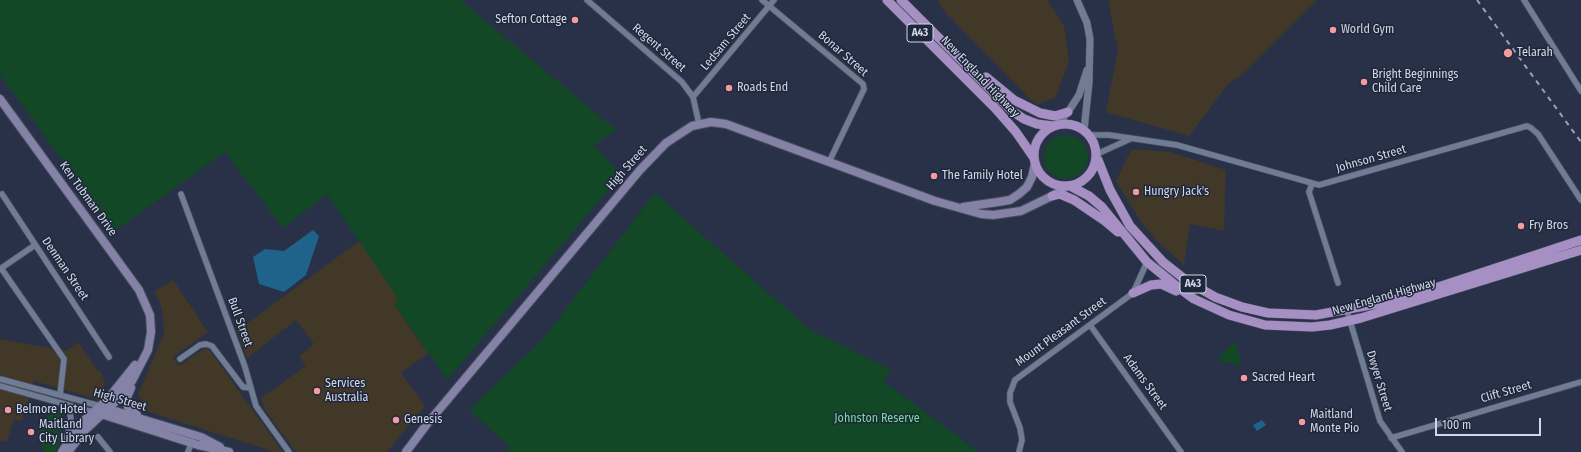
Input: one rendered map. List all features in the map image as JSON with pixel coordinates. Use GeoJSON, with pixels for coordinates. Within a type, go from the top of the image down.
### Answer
{"type":"FeatureCollection","features":[{"type":"Feature","properties":{"kind":"highway","name":"New England Highway"},"geometry":{"type":"LineString","coordinates":[[887,0],[995,108],[1016,132],[1034,161]]}},
{"type":"Feature","properties":{"kind":"highway","name":"New England Highway"},"geometry":{"type":"LineString","coordinates":[[901,0],[1012,111],[1024,119],[1055,126]]}},
{"type":"Feature","properties":{"kind":"highway"},"geometry":{"type":"LineString","coordinates":[[960,59],[982,73],[1000,89],[1027,108],[1048,116],[1055,116],[1068,112]]}},
{"type":"Feature","properties":{"kind":"highway","name":"A43"},"geometry":{"type":"LineString","coordinates":[[1055,126],[1071,124],[1087,132],[1097,157]]}},
{"type":"Feature","properties":{"kind":"highway"},"geometry":{"type":"LineString","coordinates":[[1034,161],[1036,142],[1046,131],[1055,126]]}},
{"type":"Feature","properties":{"kind":"highway","name":"New England Highway"},"geometry":{"type":"LineString","coordinates":[[1097,157],[1116,201],[1140,239],[1174,272],[1202,290],[1230,303],[1268,313],[1316,315],[1347,311],[1420,294],[1581,240]]}},
{"type":"Feature","properties":{"kind":"highway"},"geometry":{"type":"LineString","coordinates":[[1068,187],[1083,181],[1088,177],[1096,166],[1097,157]]}},
{"type":"Feature","properties":{"kind":"highway","name":"A43"},"geometry":{"type":"LineString","coordinates":[[1034,161],[1038,172],[1047,181],[1057,186],[1068,187]]}},
{"type":"Feature","properties":{"kind":"highway","name":"New England Highway"},"geometry":{"type":"LineString","coordinates":[[1068,187],[1096,202],[1136,247],[1147,262],[1194,299],[1229,315],[1265,325],[1312,327],[1350,320],[1403,306],[1581,250]]}},
{"type":"Feature","properties":{"kind":"highway"},"geometry":{"type":"LineString","coordinates":[[1052,196],[1060,194],[1074,200],[1105,220],[1136,247]]}},
{"type":"Feature","properties":{"kind":"highway"},"geometry":{"type":"LineString","coordinates":[[1133,293],[1151,285],[1161,284],[1194,299]]}},
{"type":"Feature","properties":{"kind":"main road","name":"Ken Tubman Drive"},"geometry":{"type":"LineString","coordinates":[[0,100],[139,290],[150,315],[151,332],[145,356],[132,381],[103,410]]}},
{"type":"Feature","properties":{"kind":"main road","name":"High Street"},"geometry":{"type":"LineString","coordinates":[[406,452],[455,390],[640,170],[655,154],[678,134],[699,124],[711,122],[726,124],[935,201],[987,214],[1006,214],[1021,211],[1068,187]]}},
{"type":"Feature","properties":{"kind":"main road","name":"High Street"},"geometry":{"type":"LineString","coordinates":[[961,207],[1010,200],[1027,187],[1032,177],[1034,161]]}},
{"type":"Feature","properties":{"kind":"main road"},"geometry":{"type":"LineString","coordinates":[[65,450],[103,410],[137,362],[146,343],[150,315]]}},
{"type":"Feature","properties":{"kind":"main road"},"geometry":{"type":"LineString","coordinates":[[145,356],[140,371],[127,397],[128,407],[130,410],[147,419]]}},
{"type":"Feature","properties":{"kind":"main road","name":"High Street"},"geometry":{"type":"LineString","coordinates":[[103,410],[230,452]]}},
{"type":"Feature","properties":{"kind":"main road","name":"High Street"},"geometry":{"type":"LineString","coordinates":[[94,412],[103,410],[147,419],[193,439]]}},
{"type":"Feature","properties":{"kind":"main road"},"geometry":{"type":"LineString","coordinates":[[65,450],[78,426],[94,412]]}},
{"type":"Feature","properties":{"kind":"street","name":"Regent Street"},"geometry":{"type":"LineString","coordinates":[[586,0],[682,82],[693,97],[699,124]]}},
{"type":"Feature","properties":{"kind":"street","name":"Bonar Street"},"geometry":{"type":"LineString","coordinates":[[762,0],[863,84],[864,89],[829,162]]}},
{"type":"Feature","properties":{"kind":"street","name":"Ledsam Street"},"geometry":{"type":"LineString","coordinates":[[693,97],[774,0]]}},
{"type":"Feature","properties":{"kind":"street"},"geometry":{"type":"LineString","coordinates":[[1077,0],[1088,23],[1091,59],[1087,132]]}},
{"type":"Feature","properties":{"kind":"street"},"geometry":{"type":"LineString","coordinates":[[1524,0],[1581,91]]}},
{"type":"Feature","properties":{"kind":"street"},"geometry":{"type":"LineString","coordinates":[[1055,126],[1068,112],[1079,94],[1091,59]]}},
{"type":"Feature","properties":{"kind":"street","name":"Johnson Street"},"geometry":{"type":"LineString","coordinates":[[1087,132],[1110,134],[1177,145],[1312,184],[1325,183],[1527,126],[1538,134],[1581,200]]}},
{"type":"Feature","properties":{"kind":"street"},"geometry":{"type":"LineString","coordinates":[[1097,157],[1131,138]]}},
{"type":"Feature","properties":{"kind":"street"},"geometry":{"type":"LineString","coordinates":[[1312,184],[1309,192],[1338,283]]}},
{"type":"Feature","properties":{"kind":"street","name":"Denman Street"},"geometry":{"type":"LineString","coordinates":[[2,194],[110,357]]}},
{"type":"Feature","properties":{"kind":"street","name":"Bull Street"},"geometry":{"type":"LineString","coordinates":[[181,194],[242,360],[256,406],[289,452]]}},
{"type":"Feature","properties":{"kind":"street"},"geometry":{"type":"LineString","coordinates":[[36,245],[1,269],[64,359],[60,395]]}},
{"type":"Feature","properties":{"kind":"street","name":"Mount Pleasant Street"},"geometry":{"type":"LineString","coordinates":[[1019,452],[1022,440],[1010,402],[1010,393],[1015,380],[1133,293],[1147,262]]}},
{"type":"Feature","properties":{"kind":"street","name":"Dwyer Street"},"geometry":{"type":"LineString","coordinates":[[1347,311],[1380,421],[1402,452]]}},
{"type":"Feature","properties":{"kind":"street","name":"Adams Street"},"geometry":{"type":"LineString","coordinates":[[1090,325],[1181,452]]}},
{"type":"Feature","properties":{"kind":"street"},"geometry":{"type":"LineString","coordinates":[[180,360],[200,345],[206,344],[212,346],[243,387],[251,388]]}},
{"type":"Feature","properties":{"kind":"street","name":"High Street"},"geometry":{"type":"LineString","coordinates":[[0,379],[64,404],[94,412]]}},
{"type":"Feature","properties":{"kind":"street","name":"Clift Street"},"geometry":{"type":"LineString","coordinates":[[1391,438],[1581,382]]}},
{"type":"Feature","properties":{"kind":"street","name":"High Street"},"geometry":{"type":"LineString","coordinates":[[0,386],[60,395],[103,410]]}},
{"type":"Feature","properties":{"kind":"street"},"geometry":{"type":"LineString","coordinates":[[64,404],[70,412],[71,421],[65,450]]}},
{"type":"Feature","properties":{"kind":"street"},"geometry":{"type":"LineString","coordinates":[[98,437],[110,452]]}},
{"type":"Feature","properties":{"kind":"street"},"geometry":{"type":"LineString","coordinates":[[188,452],[193,439]]}},
{"type":"Feature","properties":{"kind":"shaded area"},"geometry":{"type":"Polygon","coordinates":[[[937,0],[1047,0],[1064,25],[1069,62],[1055,98],[1036,105],[945,12],[937,0]]]}},
{"type":"Feature","properties":{"kind":"shaded area"},"geometry":{"type":"Polygon","coordinates":[[[1108,0],[1317,0],[1242,75],[1228,84],[1189,136],[1106,112],[1118,50],[1108,0]]]}},
{"type":"Feature","properties":{"kind":"shaded area"},"geometry":{"type":"Polygon","coordinates":[[[1131,150],[1170,152],[1226,170],[1224,231],[1190,224],[1184,265],[1157,241],[1140,220],[1116,181],[1131,150]]]}},
{"type":"Feature","properties":{"kind":"shaded area"},"geometry":{"type":"Polygon","coordinates":[[[359,241],[400,301],[394,305],[428,353],[401,373],[425,406],[387,452],[296,452],[265,410],[261,398],[306,366],[299,356],[314,344],[296,320],[247,358],[237,331],[359,241]]]}},
{"type":"Feature","properties":{"kind":"shaded area"},"geometry":{"type":"Polygon","coordinates":[[[173,280],[208,332],[173,357],[179,366],[205,348],[208,348],[283,452],[275,452],[149,412],[138,395],[164,333],[162,309],[155,291],[173,280]]]}},
{"type":"Feature","properties":{"kind":"shaded area"},"geometry":{"type":"Polygon","coordinates":[[[0,339],[66,351],[78,342],[98,371],[100,370],[105,382],[99,400],[34,381],[22,421],[14,419],[7,442],[0,440],[0,339]]]}},
{"type":"Feature","properties":{"kind":"green space"},"geometry":{"type":"Polygon","coordinates":[[[0,0],[460,0],[616,130],[594,145],[621,175],[447,380],[394,304],[399,300],[327,194],[283,228],[225,152],[115,231],[0,75],[0,0]]]}},
{"type":"Feature","properties":{"kind":"green space"},"geometry":{"type":"Polygon","coordinates":[[[1070,135],[1075,136],[1082,141],[1087,148],[1087,166],[1082,173],[1075,178],[1062,179],[1057,178],[1050,173],[1045,166],[1044,153],[1045,148],[1050,141],[1057,136],[1070,135]]]}},
{"type":"Feature","properties":{"kind":"green space","name":"Johnston Reserve"},"geometry":{"type":"Polygon","coordinates":[[[655,193],[810,330],[891,370],[883,381],[979,452],[505,452],[511,448],[469,410],[542,340],[655,193]]]}},
{"type":"Feature","properties":{"kind":"green space"},"geometry":{"type":"Polygon","coordinates":[[[1235,341],[1241,364],[1237,366],[1230,362],[1222,363],[1220,356],[1235,341]]]}},
{"type":"Feature","properties":{"kind":"green space"},"geometry":{"type":"Polygon","coordinates":[[[50,411],[60,413],[65,421],[56,452],[44,452],[42,444],[42,426],[50,411]]]}},
{"type":"Feature","properties":{"kind":"water"},"geometry":{"type":"Polygon","coordinates":[[[313,230],[319,236],[306,275],[284,292],[259,284],[253,257],[265,249],[284,251],[313,230]]]}},
{"type":"Feature","properties":{"kind":"water"},"geometry":{"type":"Polygon","coordinates":[[[1262,420],[1266,425],[1257,431],[1253,425],[1262,420]]]}},
{"type":"Feature","properties":{"kind":"railway"},"geometry":{"type":"LineString","coordinates":[[1477,0],[1581,142]]}},
{"type":"Feature","properties":{"kind":"place","name":"Sefton Cottage"},"geometry":{"type":"Point","coordinates":[575,20]}},
{"type":"Feature","properties":{"kind":"place","name":"World Gym"},"geometry":{"type":"Point","coordinates":[1333,30]}},
{"type":"Feature","properties":{"kind":"place","name":"Telarah"},"geometry":{"type":"Point","coordinates":[1508,53]}},
{"type":"Feature","properties":{"kind":"place","name":"Bright Beginnings Child Care"},"geometry":{"type":"Point","coordinates":[1364,82]}},
{"type":"Feature","properties":{"kind":"place","name":"Roads End"},"geometry":{"type":"Point","coordinates":[729,88]}},
{"type":"Feature","properties":{"kind":"place","name":"The Family Hotel"},"geometry":{"type":"Point","coordinates":[934,176]}},
{"type":"Feature","properties":{"kind":"place","name":"Hungry Jack's"},"geometry":{"type":"Point","coordinates":[1136,192]}},
{"type":"Feature","properties":{"kind":"place","name":"Fry Bros"},"geometry":{"type":"Point","coordinates":[1521,226]}},
{"type":"Feature","properties":{"kind":"place","name":"Sacred Heart"},"geometry":{"type":"Point","coordinates":[1244,378]}},
{"type":"Feature","properties":{"kind":"place","name":"Services Australia"},"geometry":{"type":"Point","coordinates":[317,391]}},
{"type":"Feature","properties":{"kind":"place","name":"Belmore Hotel"},"geometry":{"type":"Point","coordinates":[8,410]}},
{"type":"Feature","properties":{"kind":"place","name":"Genesis"},"geometry":{"type":"Point","coordinates":[396,420]}},
{"type":"Feature","properties":{"kind":"place","name":"Maitland Monte Pio"},"geometry":{"type":"Point","coordinates":[1302,422]}},
{"type":"Feature","properties":{"kind":"place","name":"Maitland City Library"},"geometry":{"type":"Point","coordinates":[31,432]}}]}
